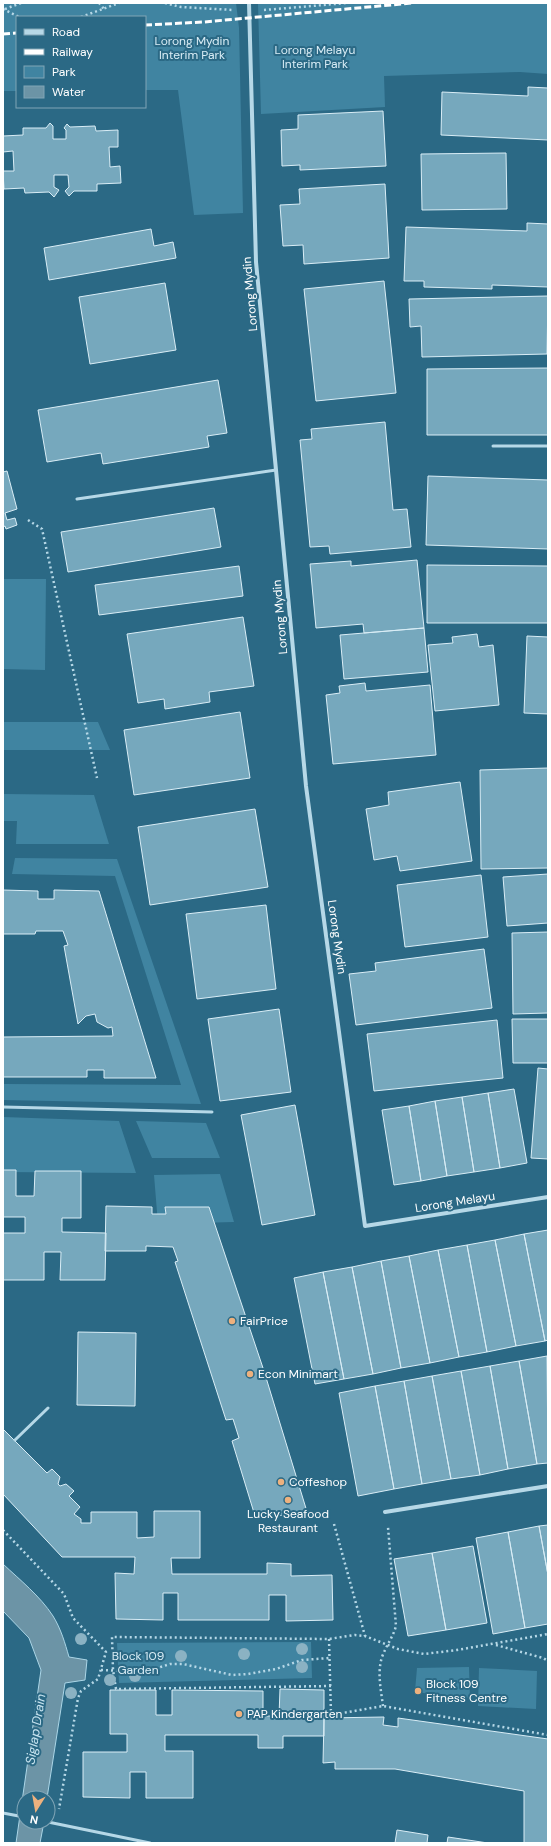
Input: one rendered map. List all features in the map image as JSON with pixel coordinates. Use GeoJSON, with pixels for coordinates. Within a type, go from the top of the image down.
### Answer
{"type":"FeatureCollection","features":[{"type":"Feature","properties":{"kind":"street","name":"Lorong Mydin"},"geometry":{"type":"LineString","coordinates":[[249,3],[256,262],[306,786],[365,1226]]}},
{"type":"Feature","properties":{"kind":"street","name":"Lorong Melayu"},"geometry":{"type":"LineString","coordinates":[[365,1226],[548,1197]]}},
{"type":"Feature","properties":{"kind":"street"},"geometry":{"type":"LineString","coordinates":[[385,1512],[548,1486]]}},
{"type":"Feature","properties":{"kind":"lane"},"geometry":{"type":"LineString","coordinates":[[493,446],[548,446]]}},
{"type":"Feature","properties":{"kind":"lane"},"geometry":{"type":"LineString","coordinates":[[77,500],[276,470]]}},
{"type":"Feature","properties":{"kind":"lane"},"geometry":{"type":"LineString","coordinates":[[3,1107],[212,1112]]}},
{"type":"Feature","properties":{"kind":"lane"},"geometry":{"type":"LineString","coordinates":[[15,1440],[48,1408]]}},
{"type":"Feature","properties":{"kind":"lane"},"geometry":{"type":"LineString","coordinates":[[3,1813],[16,1816]]}},
{"type":"Feature","properties":{"kind":"lane"},"geometry":{"type":"LineString","coordinates":[[57,1823],[150,1843]]}},
{"type":"Feature","properties":{"kind":"path"},"geometry":{"type":"LineString","coordinates":[[4,9],[21,3]]}},
{"type":"Feature","properties":{"kind":"path"},"geometry":{"type":"LineString","coordinates":[[99,3],[104,9]]}},
{"type":"Feature","properties":{"kind":"path"},"geometry":{"type":"LineString","coordinates":[[84,16],[119,3]]}},
{"type":"Feature","properties":{"kind":"path"},"geometry":{"type":"LineString","coordinates":[[4,9],[17,16]]}},
{"type":"Feature","properties":{"kind":"path"},"geometry":{"type":"LineString","coordinates":[[28,520],[42,529],[98,778]]}},
{"type":"Feature","properties":{"kind":"path"},"geometry":{"type":"LineString","coordinates":[[334,1524],[365,1636]]}},
{"type":"Feature","properties":{"kind":"path"},"geometry":{"type":"LineString","coordinates":[[383,1706],[379,1678],[380,1664],[387,1645],[394,1636],[396,1626],[388,1527]]}},
{"type":"Feature","properties":{"kind":"path"},"geometry":{"type":"LineString","coordinates":[[3,1530],[64,1594],[73,1618],[106,1652],[98,1679],[80,1691],[57,1823]]}},
{"type":"Feature","properties":{"kind":"path"},"geometry":{"type":"LineString","coordinates":[[331,1686],[116,1689],[113,1670],[112,1637],[329,1639],[355,1635],[365,1636],[387,1645],[424,1654],[494,1645],[548,1634]]}},
{"type":"Feature","properties":{"kind":"path"},"geometry":{"type":"LineString","coordinates":[[329,1639],[331,1714],[383,1706],[548,1735]]}},
{"type":"Feature","properties":{"kind":"path"},"geometry":{"type":"LineString","coordinates":[[494,1645],[543,1658],[548,1661]]}},
{"type":"Feature","properties":{"kind":"path"},"geometry":{"type":"LineString","coordinates":[[101,1670],[145,1672],[170,1664],[183,1664],[232,1675],[276,1669],[302,1660],[330,1658]]}},
{"type":"Feature","properties":{"kind":"green space","name":"Lorong Mydin Interim Park"},"geometry":{"type":"Polygon","coordinates":[[[3,3],[236,3],[239,28],[243,213],[194,215],[178,90],[146,90],[146,16],[16,16],[16,91],[3,91],[3,3]]]}},
{"type":"Feature","properties":{"kind":"green space","name":"Lorong Melayu Interim Park"},"geometry":{"type":"Polygon","coordinates":[[[258,3],[548,3],[548,74],[520,72],[384,76],[385,107],[261,114],[258,3]]]}},
{"type":"Feature","properties":{"kind":"green space"},"geometry":{"type":"Polygon","coordinates":[[[3,579],[46,579],[45,670],[3,669],[3,579]]]}},
{"type":"Feature","properties":{"kind":"green space"},"geometry":{"type":"Polygon","coordinates":[[[3,722],[98,722],[110,750],[3,750],[3,722]]]}},
{"type":"Feature","properties":{"kind":"green space"},"geometry":{"type":"Polygon","coordinates":[[[3,794],[94,795],[109,844],[16,844],[17,821],[3,821],[3,794]]]}},
{"type":"Feature","properties":{"kind":"green space"},"geometry":{"type":"Polygon","coordinates":[[[15,858],[117,859],[201,1104],[3,1100],[3,1084],[181,1085],[115,876],[12,874],[15,858]]]}},
{"type":"Feature","properties":{"kind":"green space"},"geometry":{"type":"Polygon","coordinates":[[[3,1117],[119,1121],[136,1173],[3,1172],[3,1117]]]}},
{"type":"Feature","properties":{"kind":"green space"},"geometry":{"type":"Polygon","coordinates":[[[136,1121],[206,1123],[220,1158],[152,1158],[136,1121]]]}},
{"type":"Feature","properties":{"kind":"green space"},"geometry":{"type":"Polygon","coordinates":[[[220,1174],[234,1222],[158,1224],[154,1175],[220,1174]]]}},
{"type":"Feature","properties":{"kind":"green space","name":"Block 109 Garden"},"geometry":{"type":"Polygon","coordinates":[[[311,1642],[312,1678],[119,1683],[117,1643],[311,1642]]]}},
{"type":"Feature","properties":{"kind":"green space"},"geometry":{"type":"Polygon","coordinates":[[[469,1667],[470,1698],[451,1696],[448,1704],[430,1701],[428,1694],[415,1691],[417,1668],[469,1667]]]}},
{"type":"Feature","properties":{"kind":"green space"},"geometry":{"type":"Polygon","coordinates":[[[479,1668],[537,1671],[536,1709],[478,1706],[479,1668]]]}},
{"type":"Feature","properties":{"kind":"water","name":"Siglap Drain"},"geometry":{"type":"Polygon","coordinates":[[[3,1564],[30,1588],[53,1616],[69,1657],[87,1660],[85,1680],[65,1683],[48,1790],[24,1790],[41,1670],[29,1638],[3,1611],[3,1564]]]}},
{"type":"Feature","properties":{"kind":"water"},"geometry":{"type":"Polygon","coordinates":[[[18,1830],[42,1830],[40,1843],[16,1843],[18,1830]]]}},
{"type":"Feature","properties":{"kind":"building"},"geometry":{"type":"Polygon","coordinates":[[[528,87],[548,88],[548,140],[441,135],[442,92],[528,96],[528,87]]]}},
{"type":"Feature","properties":{"kind":"building"},"geometry":{"type":"Polygon","coordinates":[[[383,111],[386,166],[300,170],[300,165],[282,166],[281,130],[298,129],[298,115],[383,111]]]}},
{"type":"Feature","properties":{"kind":"building"},"geometry":{"type":"Polygon","coordinates":[[[50,123],[53,126],[53,139],[66,139],[66,130],[64,128],[67,124],[70,127],[95,126],[96,131],[118,130],[118,147],[109,147],[110,167],[120,166],[121,183],[97,184],[97,191],[74,191],[69,196],[65,191],[69,187],[68,175],[54,175],[54,187],[59,190],[54,197],[49,192],[25,193],[24,188],[4,189],[3,171],[14,171],[13,151],[3,152],[3,136],[23,135],[23,128],[46,128],[50,123]]]}},
{"type":"Feature","properties":{"kind":"building"},"geometry":{"type":"Polygon","coordinates":[[[506,153],[507,209],[422,210],[421,154],[506,153]]]}},
{"type":"Feature","properties":{"kind":"building"},"geometry":{"type":"Polygon","coordinates":[[[385,184],[389,258],[304,264],[303,245],[283,246],[280,205],[300,204],[299,189],[385,184]]]}},
{"type":"Feature","properties":{"kind":"building"},"geometry":{"type":"Polygon","coordinates":[[[527,223],[548,224],[548,287],[492,285],[492,289],[424,287],[424,281],[404,281],[406,227],[527,231],[527,223]]]}},
{"type":"Feature","properties":{"kind":"building"},"geometry":{"type":"Polygon","coordinates":[[[151,229],[154,246],[173,242],[176,258],[49,280],[44,248],[151,229]]]}},
{"type":"Feature","properties":{"kind":"building"},"geometry":{"type":"Polygon","coordinates":[[[384,281],[396,393],[316,401],[304,289],[384,281]]]}},
{"type":"Feature","properties":{"kind":"building"},"geometry":{"type":"Polygon","coordinates":[[[165,283],[176,350],[90,364],[79,297],[165,283]]]}},
{"type":"Feature","properties":{"kind":"building"},"geometry":{"type":"Polygon","coordinates":[[[548,296],[547,354],[422,357],[421,326],[410,327],[409,299],[548,296]]]}},
{"type":"Feature","properties":{"kind":"building"},"geometry":{"type":"Polygon","coordinates":[[[548,368],[548,435],[427,435],[427,369],[548,368]]]}},
{"type":"Feature","properties":{"kind":"building"},"geometry":{"type":"Polygon","coordinates":[[[218,380],[227,433],[207,436],[209,447],[103,464],[101,453],[47,462],[38,410],[218,380]]]}},
{"type":"Feature","properties":{"kind":"building"},"geometry":{"type":"Polygon","coordinates":[[[385,422],[393,510],[407,509],[411,547],[330,554],[329,546],[310,547],[300,440],[312,439],[311,429],[385,422]]]}},
{"type":"Feature","properties":{"kind":"building"},"geometry":{"type":"Polygon","coordinates":[[[7,471],[17,509],[5,513],[7,520],[15,518],[17,525],[6,529],[5,526],[3,527],[3,472],[7,471]]]}},
{"type":"Feature","properties":{"kind":"building"},"geometry":{"type":"Polygon","coordinates":[[[428,476],[548,480],[548,549],[426,545],[428,476]]]}},
{"type":"Feature","properties":{"kind":"building"},"geometry":{"type":"Polygon","coordinates":[[[214,508],[221,547],[68,572],[61,532],[214,508]]]}},
{"type":"Feature","properties":{"kind":"building"},"geometry":{"type":"Polygon","coordinates":[[[417,560],[424,628],[364,633],[363,624],[316,628],[310,564],[351,561],[351,566],[417,560]]]}},
{"type":"Feature","properties":{"kind":"building"},"geometry":{"type":"Polygon","coordinates":[[[427,565],[548,566],[548,623],[427,623],[427,565]]]}},
{"type":"Feature","properties":{"kind":"building"},"geometry":{"type":"Polygon","coordinates":[[[239,566],[243,596],[99,615],[95,585],[239,566]]]}},
{"type":"Feature","properties":{"kind":"building"},"geometry":{"type":"Polygon","coordinates":[[[243,617],[254,686],[209,692],[210,702],[165,709],[164,699],[138,703],[127,634],[243,617]]]}},
{"type":"Feature","properties":{"kind":"building"},"geometry":{"type":"Polygon","coordinates":[[[424,628],[428,672],[344,679],[340,635],[424,628]]]}},
{"type":"Feature","properties":{"kind":"building"},"geometry":{"type":"Polygon","coordinates":[[[477,634],[479,647],[493,645],[499,705],[435,711],[428,645],[453,643],[452,637],[477,634]]]}},
{"type":"Feature","properties":{"kind":"building"},"geometry":{"type":"Polygon","coordinates":[[[527,636],[548,637],[548,714],[524,713],[527,636]]]}},
{"type":"Feature","properties":{"kind":"building"},"geometry":{"type":"Polygon","coordinates":[[[365,683],[366,691],[430,685],[436,755],[333,764],[326,695],[340,693],[339,686],[365,683]]]}},
{"type":"Feature","properties":{"kind":"building"},"geometry":{"type":"Polygon","coordinates":[[[240,712],[250,778],[134,795],[124,730],[240,712]]]}},
{"type":"Feature","properties":{"kind":"building"},"geometry":{"type":"Polygon","coordinates":[[[548,768],[548,868],[481,869],[480,770],[548,768]]]}},
{"type":"Feature","properties":{"kind":"building"},"geometry":{"type":"Polygon","coordinates":[[[460,782],[472,861],[400,871],[397,856],[374,860],[366,809],[389,805],[388,792],[460,782]]]}},
{"type":"Feature","properties":{"kind":"building"},"geometry":{"type":"Polygon","coordinates":[[[255,809],[268,887],[150,905],[138,827],[255,809]]]}},
{"type":"Feature","properties":{"kind":"building"},"geometry":{"type":"Polygon","coordinates":[[[548,874],[548,923],[507,926],[503,877],[548,874]]]}},
{"type":"Feature","properties":{"kind":"building"},"geometry":{"type":"Polygon","coordinates":[[[481,875],[488,937],[405,947],[397,885],[481,875]]]}},
{"type":"Feature","properties":{"kind":"building"},"geometry":{"type":"Polygon","coordinates":[[[3,890],[38,891],[38,899],[54,899],[54,890],[99,891],[156,1078],[104,1078],[104,1070],[87,1070],[87,1077],[3,1077],[3,1037],[113,1036],[112,1027],[108,1028],[97,1022],[95,1014],[86,1016],[78,1024],[64,946],[68,945],[63,931],[36,931],[35,934],[3,934],[3,890]]]}},
{"type":"Feature","properties":{"kind":"building"},"geometry":{"type":"Polygon","coordinates":[[[266,905],[276,989],[197,999],[186,914],[266,905]]]}},
{"type":"Feature","properties":{"kind":"building"},"geometry":{"type":"Polygon","coordinates":[[[548,932],[548,1013],[513,1014],[512,933],[548,932]]]}},
{"type":"Feature","properties":{"kind":"building"},"geometry":{"type":"Polygon","coordinates":[[[484,949],[492,1008],[356,1025],[349,974],[376,971],[375,963],[484,949]]]}},
{"type":"Feature","properties":{"kind":"building"},"geometry":{"type":"Polygon","coordinates":[[[279,1009],[291,1092],[220,1101],[208,1019],[279,1009]]]}},
{"type":"Feature","properties":{"kind":"building"},"geometry":{"type":"Polygon","coordinates":[[[512,1019],[548,1019],[548,1063],[513,1063],[512,1019]]]}},
{"type":"Feature","properties":{"kind":"building"},"geometry":{"type":"Polygon","coordinates":[[[497,1020],[503,1078],[374,1091],[367,1034],[497,1020]]]}},
{"type":"Feature","properties":{"kind":"building"},"geometry":{"type":"Polygon","coordinates":[[[538,1068],[548,1069],[548,1159],[531,1158],[538,1068]]]}},
{"type":"Feature","properties":{"kind":"building"},"geometry":{"type":"Polygon","coordinates":[[[514,1089],[527,1163],[500,1168],[488,1093],[514,1089]]]}},
{"type":"Feature","properties":{"kind":"building"},"geometry":{"type":"Polygon","coordinates":[[[488,1093],[500,1168],[474,1172],[462,1097],[488,1093]]]}},
{"type":"Feature","properties":{"kind":"building"},"geometry":{"type":"Polygon","coordinates":[[[462,1097],[474,1172],[447,1176],[435,1101],[462,1097]]]}},
{"type":"Feature","properties":{"kind":"building"},"geometry":{"type":"Polygon","coordinates":[[[435,1101],[447,1176],[421,1181],[409,1106],[435,1101]]]}},
{"type":"Feature","properties":{"kind":"building"},"geometry":{"type":"Polygon","coordinates":[[[295,1105],[315,1215],[262,1225],[241,1115],[295,1105]]]}},
{"type":"Feature","properties":{"kind":"building"},"geometry":{"type":"Polygon","coordinates":[[[409,1106],[421,1181],[394,1185],[382,1110],[409,1106]]]}},
{"type":"Feature","properties":{"kind":"building"},"geometry":{"type":"Polygon","coordinates":[[[3,1170],[16,1170],[16,1196],[34,1196],[35,1171],[81,1171],[81,1218],[62,1218],[62,1232],[106,1233],[105,1280],[60,1280],[61,1252],[44,1252],[44,1280],[3,1280],[3,1233],[25,1233],[25,1217],[3,1217],[3,1170]]]}},
{"type":"Feature","properties":{"kind":"building"},"geometry":{"type":"Polygon","coordinates":[[[106,1206],[152,1207],[152,1214],[166,1214],[165,1207],[209,1207],[264,1371],[308,1515],[255,1516],[232,1441],[239,1438],[233,1419],[226,1420],[175,1262],[178,1261],[173,1247],[146,1246],[146,1251],[105,1251],[106,1206]]]}},
{"type":"Feature","properties":{"kind":"building"},"geometry":{"type":"Polygon","coordinates":[[[548,1230],[548,1340],[545,1341],[524,1234],[548,1230]]]}},
{"type":"Feature","properties":{"kind":"building"},"geometry":{"type":"Polygon","coordinates":[[[524,1234],[545,1341],[516,1346],[495,1240],[524,1234]]]}},
{"type":"Feature","properties":{"kind":"building"},"geometry":{"type":"Polygon","coordinates":[[[495,1240],[516,1346],[487,1352],[467,1245],[495,1240]]]}},
{"type":"Feature","properties":{"kind":"building"},"geometry":{"type":"Polygon","coordinates":[[[467,1245],[487,1352],[459,1357],[438,1250],[467,1245]]]}},
{"type":"Feature","properties":{"kind":"building"},"geometry":{"type":"Polygon","coordinates":[[[438,1250],[459,1357],[430,1363],[409,1256],[438,1250]]]}},
{"type":"Feature","properties":{"kind":"building"},"geometry":{"type":"Polygon","coordinates":[[[409,1256],[430,1363],[401,1368],[381,1261],[409,1256]]]}},
{"type":"Feature","properties":{"kind":"building"},"geometry":{"type":"Polygon","coordinates":[[[381,1261],[401,1368],[373,1374],[352,1267],[381,1261]]]}},
{"type":"Feature","properties":{"kind":"building"},"geometry":{"type":"Polygon","coordinates":[[[352,1267],[373,1374],[344,1379],[323,1272],[352,1267]]]}},
{"type":"Feature","properties":{"kind":"building"},"geometry":{"type":"Polygon","coordinates":[[[323,1272],[344,1379],[315,1384],[294,1278],[323,1272]]]}},
{"type":"Feature","properties":{"kind":"building"},"geometry":{"type":"Polygon","coordinates":[[[78,1332],[136,1333],[135,1406],[77,1405],[78,1332]]]}},
{"type":"Feature","properties":{"kind":"building"},"geometry":{"type":"Polygon","coordinates":[[[547,1356],[548,1463],[537,1464],[519,1361],[547,1356]]]}},
{"type":"Feature","properties":{"kind":"building"},"geometry":{"type":"Polygon","coordinates":[[[519,1361],[537,1464],[508,1469],[490,1366],[519,1361]]]}},
{"type":"Feature","properties":{"kind":"building"},"geometry":{"type":"Polygon","coordinates":[[[490,1366],[508,1469],[480,1475],[461,1371],[490,1366]]]}},
{"type":"Feature","properties":{"kind":"building"},"geometry":{"type":"Polygon","coordinates":[[[461,1371],[480,1475],[451,1479],[432,1376],[461,1371]]]}},
{"type":"Feature","properties":{"kind":"building"},"geometry":{"type":"Polygon","coordinates":[[[432,1376],[451,1479],[422,1484],[404,1381],[432,1376]]]}},
{"type":"Feature","properties":{"kind":"building"},"geometry":{"type":"Polygon","coordinates":[[[404,1381],[422,1484],[394,1489],[375,1386],[404,1381]]]}},
{"type":"Feature","properties":{"kind":"building"},"geometry":{"type":"Polygon","coordinates":[[[375,1386],[394,1489],[358,1496],[339,1393],[375,1386]]]}},
{"type":"Feature","properties":{"kind":"building"},"geometry":{"type":"Polygon","coordinates":[[[3,1429],[47,1473],[52,1469],[60,1477],[58,1484],[60,1486],[66,1484],[74,1491],[69,1496],[80,1507],[74,1514],[81,1519],[81,1523],[91,1523],[91,1512],[137,1512],[137,1538],[154,1537],[154,1511],[200,1511],[200,1558],[171,1558],[172,1574],[267,1574],[267,1563],[291,1564],[291,1576],[332,1575],[333,1620],[286,1621],[286,1595],[269,1595],[269,1620],[178,1620],[178,1593],[163,1593],[163,1620],[116,1619],[115,1573],[134,1574],[135,1557],[62,1557],[3,1494],[3,1429]]]}},
{"type":"Feature","properties":{"kind":"building"},"geometry":{"type":"Polygon","coordinates":[[[548,1525],[548,1575],[539,1526],[548,1525]]]}},
{"type":"Feature","properties":{"kind":"building"},"geometry":{"type":"Polygon","coordinates":[[[539,1526],[548,1575],[548,1624],[525,1628],[508,1532],[539,1526]]]}},
{"type":"Feature","properties":{"kind":"building"},"geometry":{"type":"Polygon","coordinates":[[[508,1532],[525,1628],[493,1634],[476,1538],[508,1532]]]}},
{"type":"Feature","properties":{"kind":"building"},"geometry":{"type":"Polygon","coordinates":[[[473,1546],[487,1623],[446,1630],[432,1553],[473,1546]]]}},
{"type":"Feature","properties":{"kind":"building"},"geometry":{"type":"Polygon","coordinates":[[[432,1553],[446,1630],[408,1636],[394,1559],[432,1553]]]}},
{"type":"Feature","properties":{"kind":"building"},"geometry":{"type":"Polygon","coordinates":[[[280,1689],[324,1690],[324,1736],[283,1736],[283,1748],[258,1748],[258,1735],[165,1735],[165,1751],[193,1751],[193,1798],[146,1798],[146,1772],[130,1772],[130,1798],[83,1797],[83,1752],[127,1752],[127,1734],[110,1734],[110,1690],[156,1690],[156,1715],[172,1715],[172,1690],[263,1691],[263,1716],[279,1716],[280,1689]]]}},
{"type":"Feature","properties":{"kind":"building"},"geometry":{"type":"Polygon","coordinates":[[[384,1717],[383,1725],[398,1727],[398,1718],[548,1739],[548,1843],[524,1843],[524,1791],[395,1769],[335,1769],[335,1762],[323,1763],[324,1718],[384,1717]]]}},
{"type":"Feature","properties":{"kind":"building"},"geometry":{"type":"Polygon","coordinates":[[[397,1830],[428,1835],[427,1843],[395,1843],[397,1830]]]}},
{"type":"Feature","properties":{"kind":"building"},"geometry":{"type":"Polygon","coordinates":[[[448,1837],[488,1843],[447,1843],[448,1837]]]}},
{"type":"Feature","properties":{"kind":"railway"},"geometry":{"type":"LineString","coordinates":[[146,25],[204,22],[412,3]]}},
{"type":"Feature","properties":{"kind":"railway"},"geometry":{"type":"LineString","coordinates":[[3,34],[16,33]]}},
{"type":"Feature","properties":{"kind":"place","name":"FairPrice"},"geometry":{"type":"Point","coordinates":[232,1321]}},
{"type":"Feature","properties":{"kind":"place","name":"Econ Minimart"},"geometry":{"type":"Point","coordinates":[250,1374]}},
{"type":"Feature","properties":{"kind":"place","name":"Coffeshop"},"geometry":{"type":"Point","coordinates":[281,1482]}},
{"type":"Feature","properties":{"kind":"place","name":"Lucky Seafood Restaurant"},"geometry":{"type":"Point","coordinates":[288,1500]}},
{"type":"Feature","properties":{"kind":"place","name":"Block 109 Fitness Centre"},"geometry":{"type":"Point","coordinates":[418,1691]}},
{"type":"Feature","properties":{"kind":"place","name":"PAP Kindergarten"},"geometry":{"type":"Point","coordinates":[239,1714]}}]}
